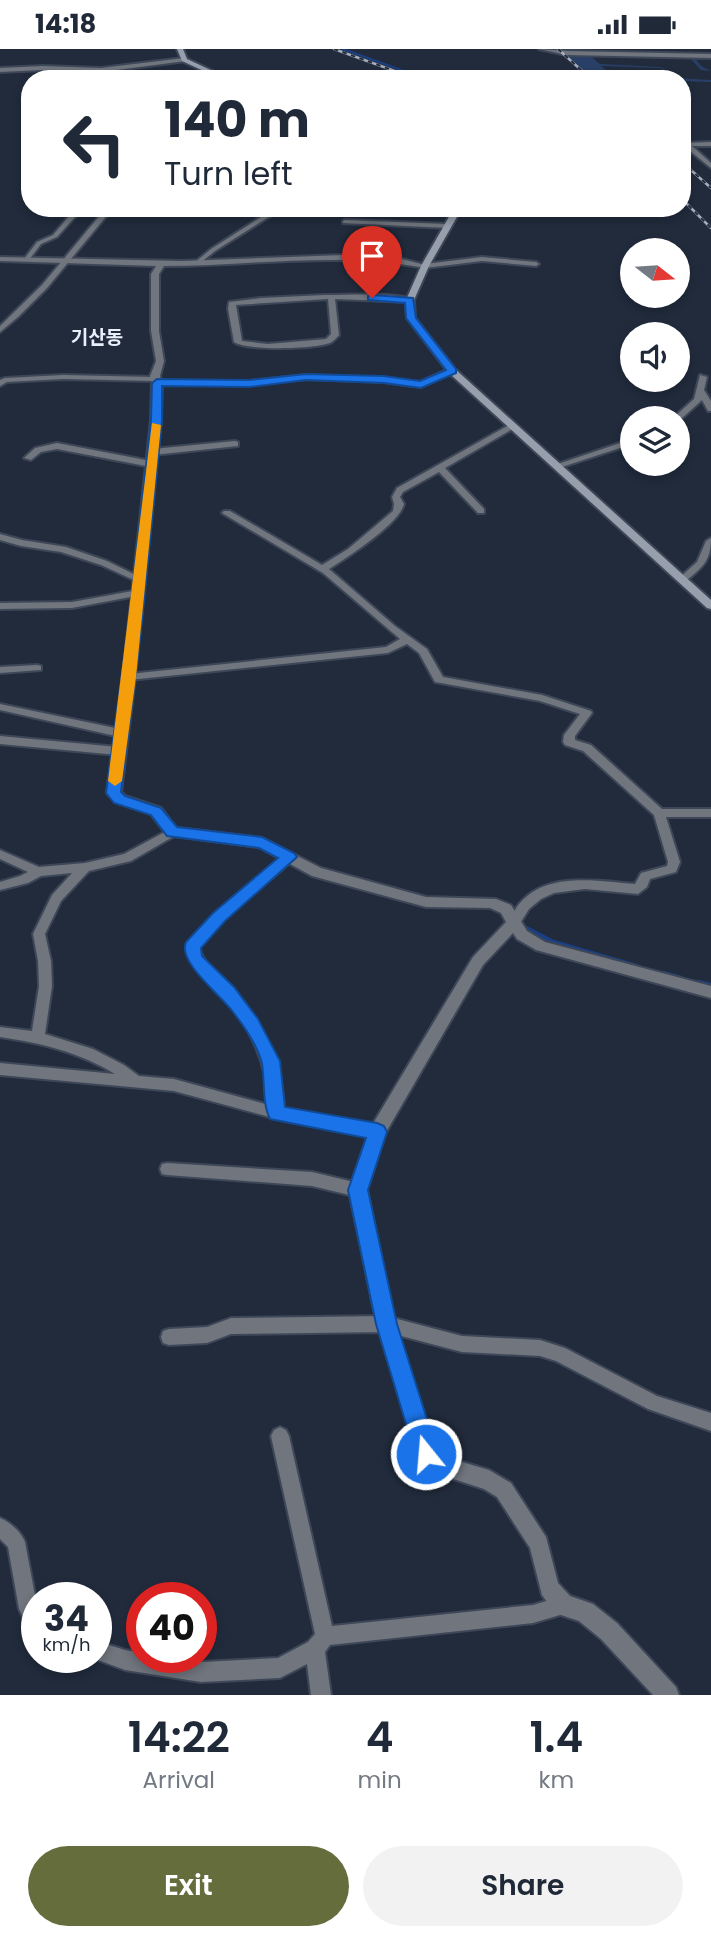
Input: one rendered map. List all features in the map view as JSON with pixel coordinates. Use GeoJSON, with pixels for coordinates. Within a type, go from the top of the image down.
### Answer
{"type":"FeatureCollection","features":[{"type":"Feature","properties":{"kind":"main road"},"geometry":{"type":"LineString","coordinates":[[180,49],[184,60],[207,70]]}},
{"type":"Feature","properties":{"kind":"main road"},"geometry":{"type":"LineString","coordinates":[[452,217],[425,265],[410,300],[411,318],[452,371],[711,606]]}},
{"type":"Feature","properties":{"kind":"street"},"geometry":{"type":"LineString","coordinates":[[542,49],[562,53],[711,56]]}},
{"type":"Feature","properties":{"kind":"street"},"geometry":{"type":"LineString","coordinates":[[0,70],[101,70],[184,60]]}},
{"type":"Feature","properties":{"kind":"street"},"geometry":{"type":"LineString","coordinates":[[691,145],[711,144]]}},
{"type":"Feature","properties":{"kind":"street"},"geometry":{"type":"LineString","coordinates":[[691,150],[711,166]]}},
{"type":"Feature","properties":{"kind":"street"},"geometry":{"type":"LineString","coordinates":[[27,259],[39,243],[55,236],[72,217]]}},
{"type":"Feature","properties":{"kind":"street"},"geometry":{"type":"LineString","coordinates":[[0,330],[27,307],[71,259],[103,217]]}},
{"type":"Feature","properties":{"kind":"street"},"geometry":{"type":"LineString","coordinates":[[197,263],[266,217]]}},
{"type":"Feature","properties":{"kind":"street"},"geometry":{"type":"LineString","coordinates":[[345,222],[448,226]]}},
{"type":"Feature","properties":{"kind":"street"},"geometry":{"type":"LineString","coordinates":[[0,259],[197,263],[322,257],[383,258],[425,265],[482,259],[536,264]]}},
{"type":"Feature","properties":{"kind":"street"},"geometry":{"type":"LineString","coordinates":[[161,263],[155,274],[155,331],[160,361],[156,381],[152,458],[114,793],[120,799],[156,811],[172,832]]}},
{"type":"Feature","properties":{"kind":"street"},"geometry":{"type":"LineString","coordinates":[[331,297],[335,335],[328,341],[256,345],[243,345],[238,342],[232,304],[331,297],[410,300]]}},
{"type":"Feature","properties":{"kind":"street"},"geometry":{"type":"LineString","coordinates":[[3,382],[63,377],[249,383],[306,377],[384,380],[421,385],[452,371]]}},
{"type":"Feature","properties":{"kind":"street"},"geometry":{"type":"LineString","coordinates":[[0,372],[7,376],[3,382]]}},
{"type":"Feature","properties":{"kind":"street"},"geometry":{"type":"LineString","coordinates":[[690,407],[702,392],[703,377]]}},
{"type":"Feature","properties":{"kind":"street"},"geometry":{"type":"LineString","coordinates":[[702,392],[711,408]]}},
{"type":"Feature","properties":{"kind":"street"},"geometry":{"type":"LineString","coordinates":[[322,569],[351,551],[397,512],[396,496],[400,490],[512,427]]}},
{"type":"Feature","properties":{"kind":"street"},"geometry":{"type":"LineString","coordinates":[[28,458],[38,450],[57,446],[152,458],[235,444]]}},
{"type":"Feature","properties":{"kind":"street"},"geometry":{"type":"LineString","coordinates":[[556,466],[620,446]]}},
{"type":"Feature","properties":{"kind":"street"},"geometry":{"type":"LineString","coordinates":[[439,467],[481,511]]}},
{"type":"Feature","properties":{"kind":"street"},"geometry":{"type":"LineString","coordinates":[[227,513],[322,569],[423,651],[439,680],[542,698],[587,713],[570,735],[569,742],[587,748],[659,813],[674,862],[671,869],[645,876],[638,889],[568,885],[548,888],[521,907],[514,922],[478,961],[377,1132],[358,1190],[386,1324],[426,1454],[436,1464],[489,1481],[504,1490],[539,1544],[549,1588],[563,1605],[585,1612],[609,1631],[668,1695]]}},
{"type":"Feature","properties":{"kind":"street"},"geometry":{"type":"LineString","coordinates":[[0,537],[73,552],[139,579]]}},
{"type":"Feature","properties":{"kind":"street"},"geometry":{"type":"LineString","coordinates":[[682,580],[701,563],[711,541]]}},
{"type":"Feature","properties":{"kind":"street"},"geometry":{"type":"LineString","coordinates":[[0,606],[72,605],[138,593]]}},
{"type":"Feature","properties":{"kind":"street"},"geometry":{"type":"LineString","coordinates":[[129,677],[388,650],[407,640]]}},
{"type":"Feature","properties":{"kind":"street"},"geometry":{"type":"LineString","coordinates":[[0,670],[37,668]]}},
{"type":"Feature","properties":{"kind":"street"},"geometry":{"type":"LineString","coordinates":[[0,707],[120,733]]}},
{"type":"Feature","properties":{"kind":"street"},"geometry":{"type":"LineString","coordinates":[[0,740],[118,751]]}},
{"type":"Feature","properties":{"kind":"street"},"geometry":{"type":"LineString","coordinates":[[659,813],[711,813]]}},
{"type":"Feature","properties":{"kind":"street"},"geometry":{"type":"LineString","coordinates":[[0,886],[24,880],[38,871],[85,867],[127,857],[172,832],[262,843],[317,871],[426,902],[491,903],[506,909],[522,935],[541,946],[711,992]]}},
{"type":"Feature","properties":{"kind":"street"},"geometry":{"type":"LineString","coordinates":[[0,854],[38,871]]}},
{"type":"Feature","properties":{"kind":"street"},"geometry":{"type":"LineString","coordinates":[[277,1113],[271,1061],[228,992],[194,958],[192,947],[219,917],[289,857]]}},
{"type":"Feature","properties":{"kind":"street"},"geometry":{"type":"LineString","coordinates":[[37,1038],[47,999],[45,964],[38,934],[56,898],[85,867]]}},
{"type":"Feature","properties":{"kind":"street"},"geometry":{"type":"LineString","coordinates":[[0,1032],[37,1038],[97,1055],[118,1066],[135,1080]]}},
{"type":"Feature","properties":{"kind":"street"},"geometry":{"type":"LineString","coordinates":[[5,1070],[174,1085],[277,1113],[377,1132]]}},
{"type":"Feature","properties":{"kind":"street"},"geometry":{"type":"LineString","coordinates":[[167,1169],[312,1179],[358,1190]]}},
{"type":"Feature","properties":{"kind":"street"},"geometry":{"type":"LineString","coordinates":[[169,1337],[207,1335],[231,1326],[386,1324],[462,1344],[541,1348],[559,1354],[654,1403],[710,1425]]}},
{"type":"Feature","properties":{"kind":"street"},"geometry":{"type":"LineString","coordinates":[[280,1436],[320,1643],[321,1695]]}},
{"type":"Feature","properties":{"kind":"street"},"geometry":{"type":"LineString","coordinates":[[0,1527],[16,1542],[23,1582]]}},
{"type":"Feature","properties":{"kind":"street"},"geometry":{"type":"LineString","coordinates":[[112,1656],[201,1672],[280,1668],[320,1643],[380,1632],[533,1614],[563,1605]]}},
{"type":"Feature","properties":{"kind":"shaded area"},"geometry":{"type":"Polygon","coordinates":[[[560,49],[580,49],[586,53],[694,57],[701,66],[711,71],[701,70],[689,57],[589,55],[600,64],[661,67],[665,70],[601,66],[606,70],[583,70],[560,49]]]}},
{"type":"Feature","properties":{"kind":"shaded area"},"geometry":{"type":"Polygon","coordinates":[[[691,79],[711,80],[691,81],[691,79]]]}},
{"type":"Feature","properties":{"kind":"waterway"},"geometry":{"type":"LineString","coordinates":[[343,49],[401,70]]}},
{"type":"Feature","properties":{"kind":"waterway"},"geometry":{"type":"LineString","coordinates":[[526,928],[553,942],[636,966]]}},
{"type":"Feature","properties":{"kind":"waterway"},"geometry":{"type":"LineString","coordinates":[[663,973],[681,978]]}},
{"type":"Feature","properties":{"kind":"waterway"},"geometry":{"type":"LineString","coordinates":[[698,982],[711,985]]}},
{"type":"Feature","properties":{"kind":"railway"},"geometry":{"type":"LineString","coordinates":[[334,49],[392,70]]}},
{"type":"Feature","properties":{"kind":"railway"},"geometry":{"type":"LineString","coordinates":[[558,49],[581,70]]}},
{"type":"Feature","properties":{"kind":"railway"},"geometry":{"type":"LineString","coordinates":[[691,170],[711,188]]}},
{"type":"Feature","properties":{"kind":"railway"},"geometry":{"type":"LineString","coordinates":[[691,208],[711,228]]}},
{"type":"Feature","properties":{"kind":"slow traffic"},"geometry":{"type":"LineString","coordinates":[[115,781],[156,425]]}},
{"type":"Feature","properties":{"kind":"district","name":"기산동"},"geometry":{"type":"Point","coordinates":[97,337]}},
{"type":"Feature","properties":{"kind":"route"},"geometry":{"type":"LineString","coordinates":[[372,298],[410,300],[411,318],[452,371],[421,385],[384,380],[306,377],[249,383],[157,383],[153,452],[114,793],[120,799],[156,811],[172,832],[262,843],[289,857],[219,917],[192,947],[194,958],[228,992],[251,1024],[271,1061],[277,1113],[377,1132],[358,1190],[386,1324],[426,1454]]}}]}
